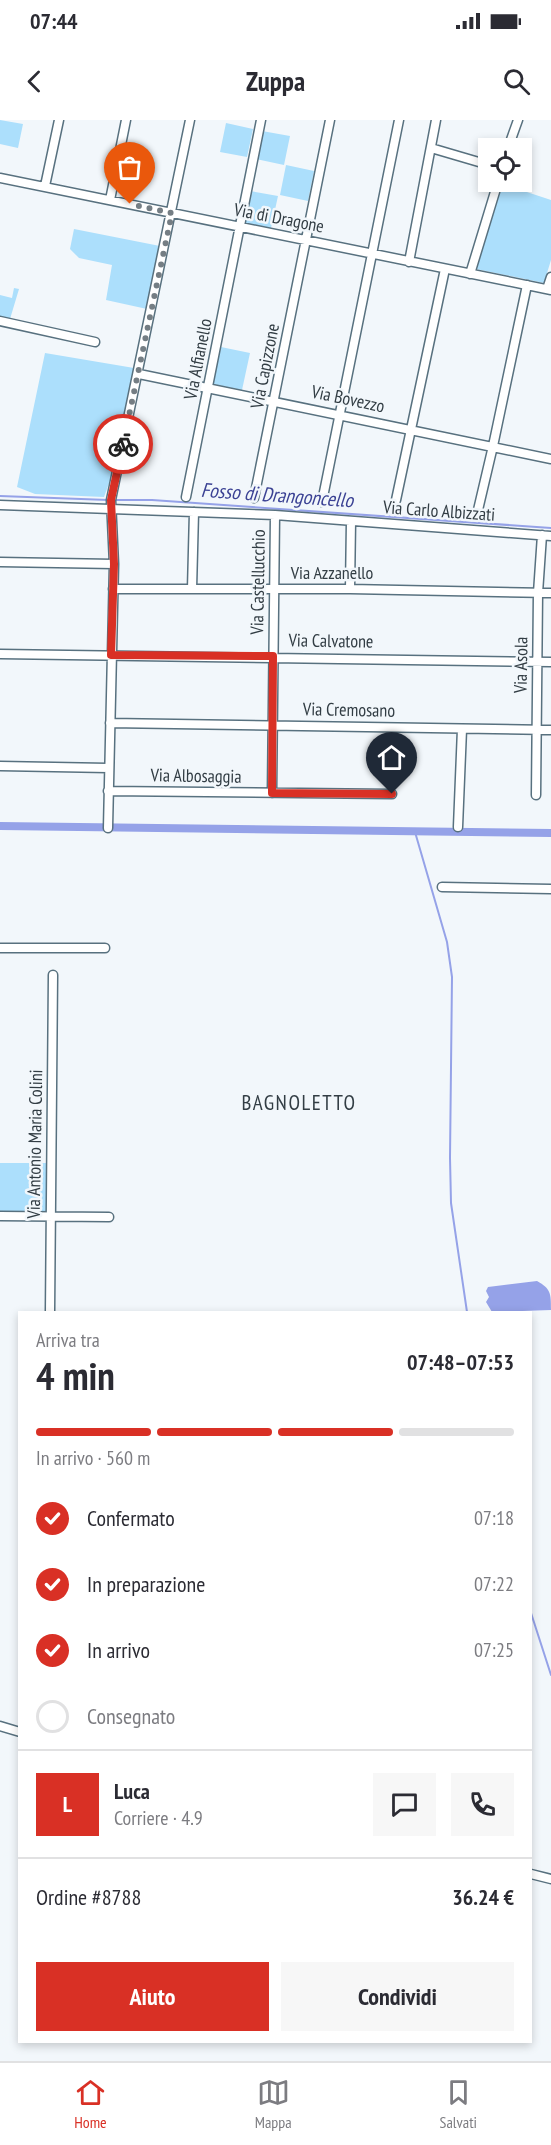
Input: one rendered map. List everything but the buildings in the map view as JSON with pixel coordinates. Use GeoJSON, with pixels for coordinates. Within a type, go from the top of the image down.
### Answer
{"type":"FeatureCollection","features":[{"type":"Feature","properties":{"kind":"street"},"geometry":{"type":"LineString","coordinates":[[45,186],[59,120]]}},
{"type":"Feature","properties":{"kind":"street"},"geometry":{"type":"LineString","coordinates":[[110,200],[126,120]]}},
{"type":"Feature","properties":{"kind":"street"},"geometry":{"type":"LineString","coordinates":[[108,828],[114,564],[112,491],[139,374],[190,120]]}},
{"type":"Feature","properties":{"kind":"street","name":"Via Alfianello"},"geometry":{"type":"LineString","coordinates":[[186,497],[261,120]]}},
{"type":"Feature","properties":{"kind":"street","name":"Via Capizzone"},"geometry":{"type":"LineString","coordinates":[[254,498],[330,120]]}},
{"type":"Feature","properties":{"kind":"street"},"geometry":{"type":"LineString","coordinates":[[322,502],[399,120]]}},
{"type":"Feature","properties":{"kind":"street"},"geometry":{"type":"LineString","coordinates":[[409,262],[436,120]]}},
{"type":"Feature","properties":{"kind":"street"},"geometry":{"type":"LineString","coordinates":[[512,138],[518,120]]}},
{"type":"Feature","properties":{"kind":"street"},"geometry":{"type":"LineString","coordinates":[[431,148],[478,162]]}},
{"type":"Feature","properties":{"kind":"street","name":"Via di Dragone"},"geometry":{"type":"LineString","coordinates":[[0,178],[549,289]]}},
{"type":"Feature","properties":{"kind":"street"},"geometry":{"type":"LineString","coordinates":[[470,274],[495,192]]}},
{"type":"Feature","properties":{"kind":"street"},"geometry":{"type":"LineString","coordinates":[[396,500],[445,269]]}},
{"type":"Feature","properties":{"kind":"street"},"geometry":{"type":"LineString","coordinates":[[549,289],[551,277]]}},
{"type":"Feature","properties":{"kind":"street"},"geometry":{"type":"LineString","coordinates":[[478,510],[527,285]]}},
{"type":"Feature","properties":{"kind":"street"},"geometry":{"type":"LineString","coordinates":[[0,321],[95,342]]}},
{"type":"Feature","properties":{"kind":"street","name":"Via Bovezzo"},"geometry":{"type":"LineString","coordinates":[[139,374],[551,459]]}},
{"type":"Feature","properties":{"kind":"street","name":"Via Carlo Albizzati"},"geometry":{"type":"LineString","coordinates":[[0,505],[275,515],[546,535]]}},
{"type":"Feature","properties":{"kind":"street"},"geometry":{"type":"LineString","coordinates":[[192,589],[194,512]]}},
{"type":"Feature","properties":{"kind":"street","name":"Via Castellucchio"},"geometry":{"type":"LineString","coordinates":[[272,793],[275,515]]}},
{"type":"Feature","properties":{"kind":"street"},"geometry":{"type":"LineString","coordinates":[[350,589],[351,521]]}},
{"type":"Feature","properties":{"kind":"street","name":"Via Asola"},"geometry":{"type":"LineString","coordinates":[[536,795],[538,593],[546,535]]}},
{"type":"Feature","properties":{"kind":"street"},"geometry":{"type":"LineString","coordinates":[[0,562],[114,564]]}},
{"type":"Feature","properties":{"kind":"street","name":"Via Azzanello"},"geometry":{"type":"LineString","coordinates":[[113,588],[551,593]]}},
{"type":"Feature","properties":{"kind":"street","name":"Via Calvatone"},"geometry":{"type":"LineString","coordinates":[[0,654],[273,656],[551,662]]}},
{"type":"Feature","properties":{"kind":"street","name":"Via Cremosano"},"geometry":{"type":"LineString","coordinates":[[110,723],[551,730]]}},
{"type":"Feature","properties":{"kind":"street"},"geometry":{"type":"LineString","coordinates":[[458,827],[462,729]]}},
{"type":"Feature","properties":{"kind":"street"},"geometry":{"type":"LineString","coordinates":[[0,766],[108,768]]}},
{"type":"Feature","properties":{"kind":"street","name":"Via Albosaggia"},"geometry":{"type":"LineString","coordinates":[[108,791],[392,794]]}},
{"type":"Feature","properties":{"kind":"street"},"geometry":{"type":"LineString","coordinates":[[442,887],[551,889]]}},
{"type":"Feature","properties":{"kind":"street"},"geometry":{"type":"LineString","coordinates":[[0,948],[105,948]]}},
{"type":"Feature","properties":{"kind":"street","name":"Via Antonio Maria Colini"},"geometry":{"type":"LineString","coordinates":[[50,1311],[53,975]]}},
{"type":"Feature","properties":{"kind":"street"},"geometry":{"type":"LineString","coordinates":[[0,1216],[109,1217]]}},
{"type":"Feature","properties":{"kind":"street"},"geometry":{"type":"LineString","coordinates":[[0,1726],[18,1730]]}},
{"type":"Feature","properties":{"kind":"street"},"geometry":{"type":"LineString","coordinates":[[532,1874],[551,1879]]}},
{"type":"Feature","properties":{"kind":"shaded area"},"geometry":{"type":"Polygon","coordinates":[[[0,120],[23,124],[18,148],[0,144],[0,120]]]}},
{"type":"Feature","properties":{"kind":"shaded area"},"geometry":{"type":"Polygon","coordinates":[[[226,123],[253,129],[247,157],[220,152],[226,123]]]}},
{"type":"Feature","properties":{"kind":"shaded area"},"geometry":{"type":"Polygon","coordinates":[[[262,131],[290,136],[284,165],[256,159],[262,131]]]}},
{"type":"Feature","properties":{"kind":"shaded area"},"geometry":{"type":"Polygon","coordinates":[[[286,165],[314,171],[308,201],[280,195],[286,165]]]}},
{"type":"Feature","properties":{"kind":"shaded area"},"geometry":{"type":"Polygon","coordinates":[[[250,191],[278,196],[271,228],[244,223],[250,191]]]}},
{"type":"Feature","properties":{"kind":"shaded area"},"geometry":{"type":"Polygon","coordinates":[[[500,192],[527,192],[551,200],[551,260],[544,283],[476,269],[500,192]]]}},
{"type":"Feature","properties":{"kind":"shaded area"},"geometry":{"type":"Polygon","coordinates":[[[74,229],[160,246],[147,309],[106,300],[112,265],[79,258],[70,249],[74,229]]]}},
{"type":"Feature","properties":{"kind":"shaded area"},"geometry":{"type":"Polygon","coordinates":[[[14,288],[19,289],[10,319],[0,317],[0,295],[12,298],[14,288]]]}},
{"type":"Feature","properties":{"kind":"shaded area"},"geometry":{"type":"Polygon","coordinates":[[[221,347],[250,353],[242,390],[213,384],[221,347]]]}},
{"type":"Feature","properties":{"kind":"shaded area"},"geometry":{"type":"Polygon","coordinates":[[[45,353],[134,368],[111,478],[104,497],[35,494],[17,487],[45,353]]]}},
{"type":"Feature","properties":{"kind":"shaded area"},"geometry":{"type":"Polygon","coordinates":[[[0,1163],[46,1163],[46,1214],[0,1213],[0,1163]]]}},
{"type":"Feature","properties":{"kind":"water"},"geometry":{"type":"Polygon","coordinates":[[[537,1281],[549,1292],[551,1310],[491,1311],[486,1302],[489,1297],[486,1291],[488,1287],[537,1281]]]}},
{"type":"Feature","properties":{"kind":"waterway","name":"Fosso di Drangoncello"},"geometry":{"type":"LineString","coordinates":[[0,496],[108,500]]}},
{"type":"Feature","properties":{"kind":"waterway","name":"Fosso di Drangoncello"},"geometry":{"type":"LineString","coordinates":[[114,500],[152,500],[551,528]]}},
{"type":"Feature","properties":{"kind":"waterway"},"geometry":{"type":"LineString","coordinates":[[0,826],[551,833]]}},
{"type":"Feature","properties":{"kind":"waterway"},"geometry":{"type":"LineString","coordinates":[[415,832],[447,942],[452,977],[451,1203],[467,1311]]}},
{"type":"Feature","properties":{"kind":"waterway"},"geometry":{"type":"LineString","coordinates":[[532,1616],[551,1675]]}},
{"type":"Feature","properties":{"kind":"way so far"},"geometry":{"type":"LineString","coordinates":[[123,444],[172,213],[130,204]]}},
{"type":"Feature","properties":{"kind":"district","name":"BAGNOLETTO"},"geometry":{"type":"Point","coordinates":[299,1103]}},
{"type":"Feature","properties":{"kind":"route"},"geometry":{"type":"LineString","coordinates":[[123,444],[111,500],[114,564],[111,655],[273,656],[272,793],[392,794]]}}]}
